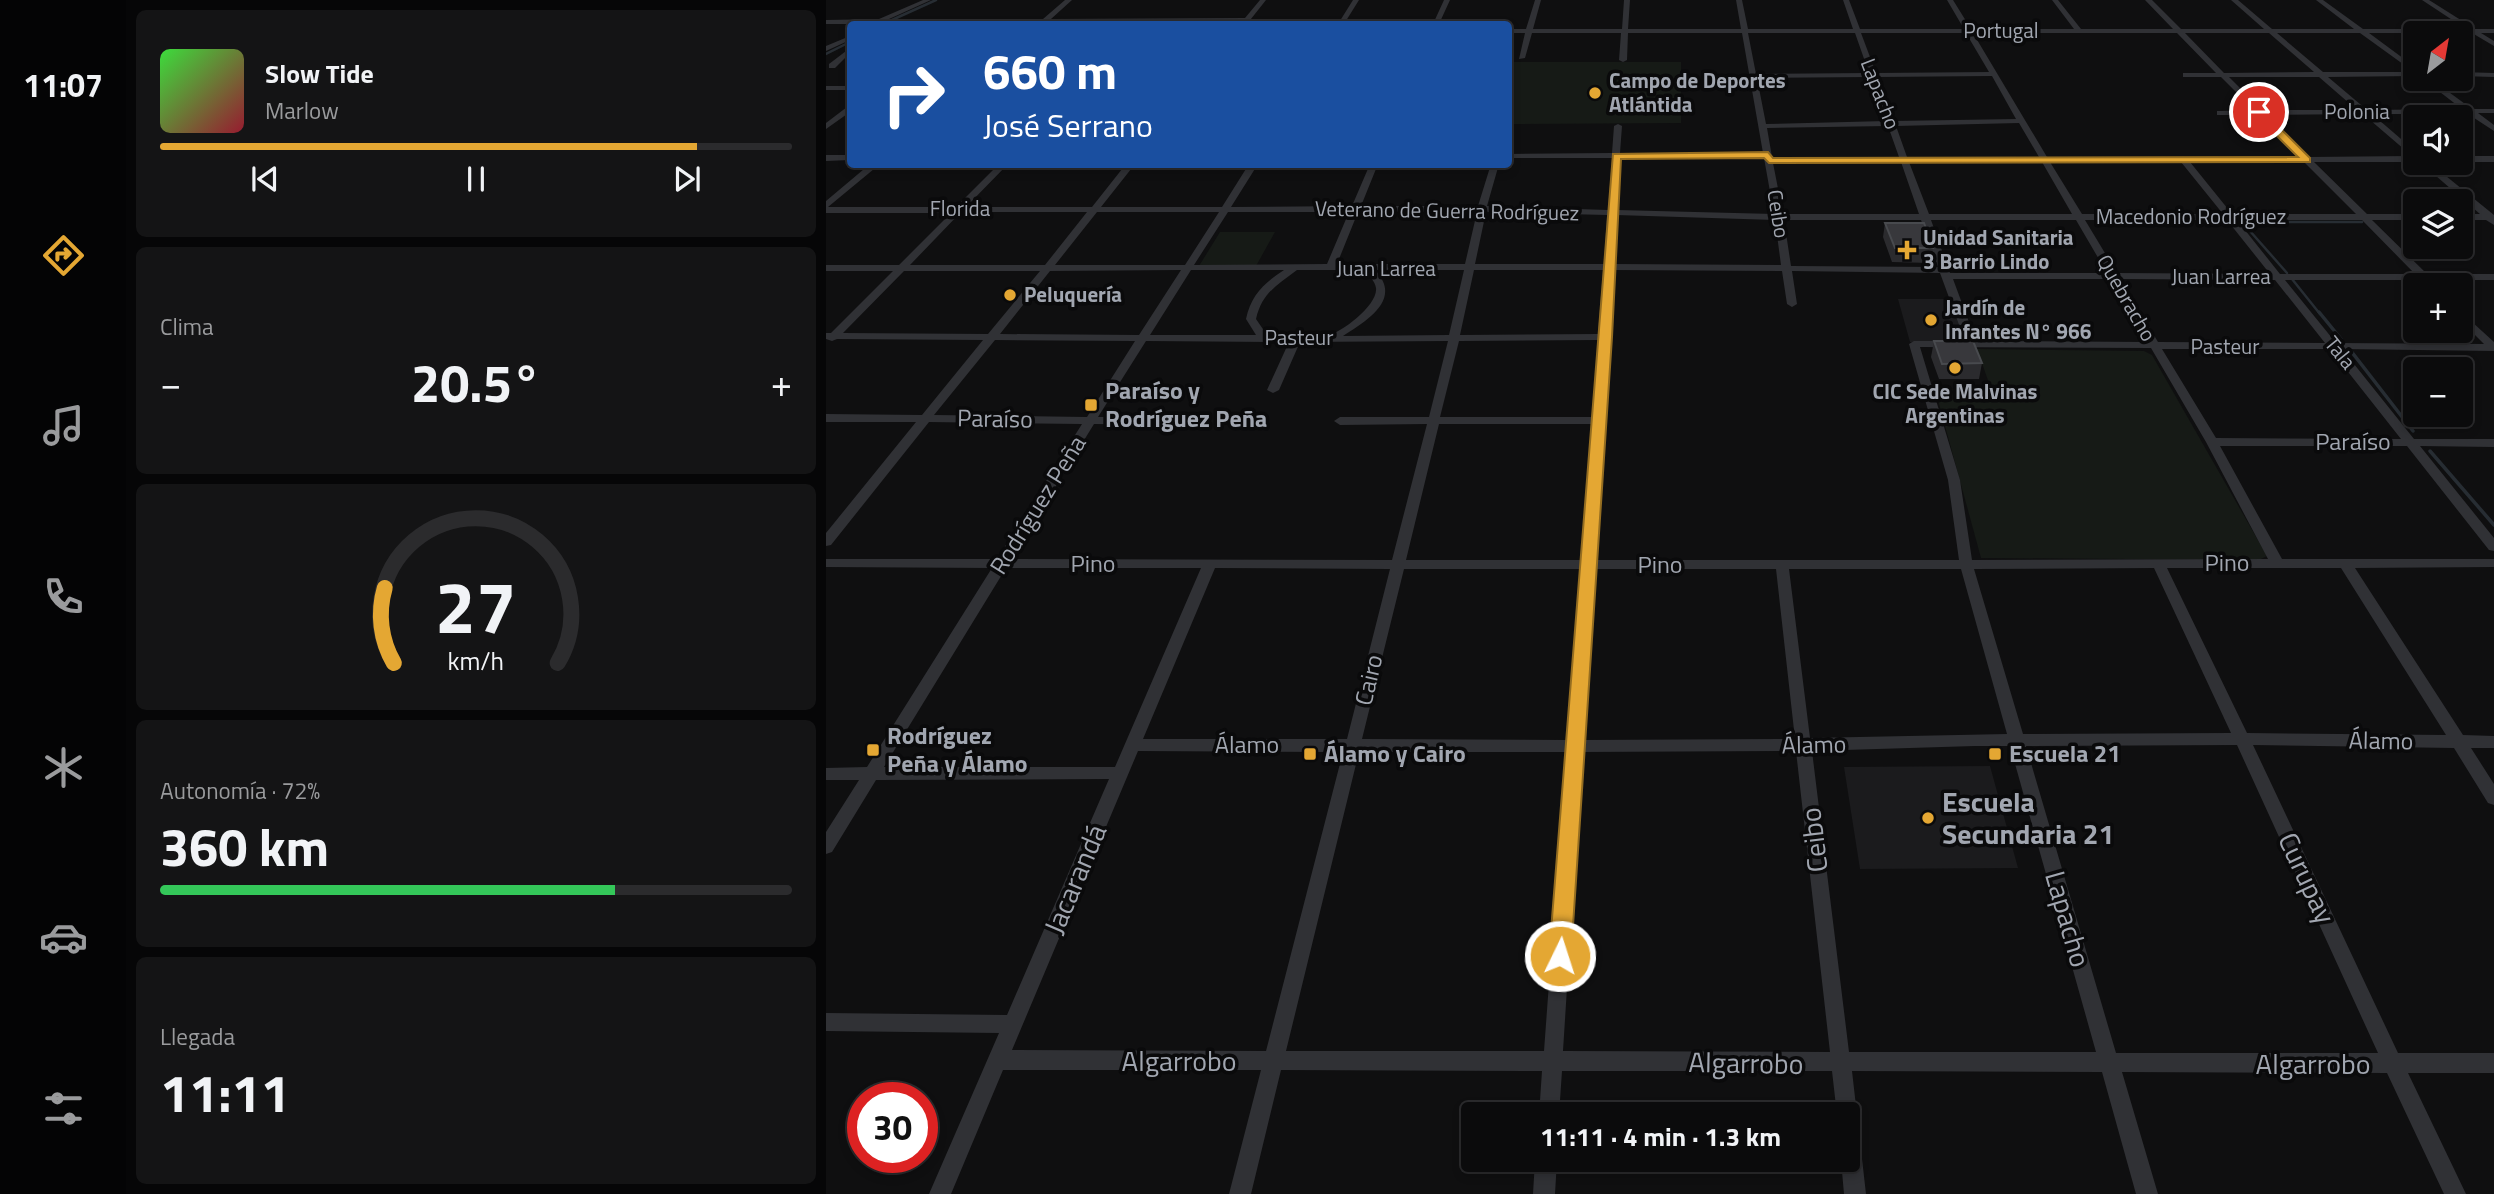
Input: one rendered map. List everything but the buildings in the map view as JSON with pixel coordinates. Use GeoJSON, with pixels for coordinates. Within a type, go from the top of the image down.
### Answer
{"type":"FeatureCollection","features":[{"type":"Feature","properties":{"kind":"street"},"geometry":{"type":"LineString","coordinates":[[881,21],[928,0]]}},
{"type":"Feature","properties":{"kind":"street"},"geometry":{"type":"LineString","coordinates":[[1044,21],[1069,0]]}},
{"type":"Feature","properties":{"kind":"street"},"geometry":{"type":"LineString","coordinates":[[1246,21],[1263,0]]}},
{"type":"Feature","properties":{"kind":"street"},"geometry":{"type":"LineString","coordinates":[[1343,21],[1356,0]]}},
{"type":"Feature","properties":{"kind":"street"},"geometry":{"type":"LineString","coordinates":[[1437,21],[1447,0]]}},
{"type":"Feature","properties":{"kind":"street"},"geometry":{"type":"LineString","coordinates":[[1521,58],[1538,0]]}},
{"type":"Feature","properties":{"kind":"street"},"geometry":{"type":"LineString","coordinates":[[1623,60],[1627,0]]}},
{"type":"Feature","properties":{"kind":"street","name":"Ceibo"},"geometry":{"type":"LineString","coordinates":[[1739,0],[1769,158],[1792,304]]}},
{"type":"Feature","properties":{"kind":"street","name":"Lapacho"},"geometry":{"type":"LineString","coordinates":[[1846,0],[1972,346]]}},
{"type":"Feature","properties":{"kind":"street","name":"Quebracho"},"geometry":{"type":"LineString","coordinates":[[1950,0],[2212,442],[2277,563]]}},
{"type":"Feature","properties":{"kind":"street"},"geometry":{"type":"LineString","coordinates":[[2054,0],[2079,31]]}},
{"type":"Feature","properties":{"kind":"street"},"geometry":{"type":"LineString","coordinates":[[2148,0],[2420,273]]}},
{"type":"Feature","properties":{"kind":"street"},"geometry":{"type":"LineString","coordinates":[[2234,0],[2403,146]]}},
{"type":"Feature","properties":{"kind":"street"},"geometry":{"type":"LineString","coordinates":[[2319,0],[2403,63]]}},
{"type":"Feature","properties":{"kind":"street"},"geometry":{"type":"LineString","coordinates":[[2425,0],[2494,44]]}},
{"type":"Feature","properties":{"kind":"street"},"geometry":{"type":"LineString","coordinates":[[826,22],[847,22]]}},
{"type":"Feature","properties":{"kind":"street","name":"Portugal"},"geometry":{"type":"LineString","coordinates":[[1512,31],[2494,31]]}},
{"type":"Feature","properties":{"kind":"street"},"geometry":{"type":"LineString","coordinates":[[826,49],[847,39]]}},
{"type":"Feature","properties":{"kind":"street"},"geometry":{"type":"LineString","coordinates":[[832,66],[847,53]]}},
{"type":"Feature","properties":{"kind":"street"},"geometry":{"type":"LineString","coordinates":[[2186,75],[2403,72]]}},
{"type":"Feature","properties":{"kind":"street"},"geometry":{"type":"LineString","coordinates":[[1753,76],[1993,74]]}},
{"type":"Feature","properties":{"kind":"street"},"geometry":{"type":"LineString","coordinates":[[2473,74],[2494,75]]}},
{"type":"Feature","properties":{"kind":"street"},"geometry":{"type":"LineString","coordinates":[[826,88],[847,88]]}},
{"type":"Feature","properties":{"kind":"street"},"geometry":{"type":"LineString","coordinates":[[2443,91],[2461,105]]}},
{"type":"Feature","properties":{"kind":"street"},"geometry":{"type":"LineString","coordinates":[[826,127],[847,110]]}},
{"type":"Feature","properties":{"kind":"street","name":"Polonia"},"geometry":{"type":"LineString","coordinates":[[2473,111],[2494,111]]}},
{"type":"Feature","properties":{"kind":"street","name":"Polonia"},"geometry":{"type":"LineString","coordinates":[[2220,113],[2403,112]]}},
{"type":"Feature","properties":{"kind":"street"},"geometry":{"type":"LineString","coordinates":[[2473,114],[2494,129]]}},
{"type":"Feature","properties":{"kind":"street"},"geometry":{"type":"LineString","coordinates":[[1763,126],[2021,121]]}},
{"type":"Feature","properties":{"kind":"street"},"geometry":{"type":"LineString","coordinates":[[1550,1102],[1606,337],[1618,126]]}},
{"type":"Feature","properties":{"kind":"street"},"geometry":{"type":"LineString","coordinates":[[1512,156],[1906,160],[2307,160],[2403,157]]}},
{"type":"Feature","properties":{"kind":"street"},"geometry":{"type":"LineString","coordinates":[[826,158],[847,158]]}},
{"type":"Feature","properties":{"kind":"street"},"geometry":{"type":"LineString","coordinates":[[2473,159],[2494,159]]}},
{"type":"Feature","properties":{"kind":"street","name":"Tala"},"geometry":{"type":"LineString","coordinates":[[2184,160],[2494,547]]}},
{"type":"Feature","properties":{"kind":"street"},"geometry":{"type":"LineString","coordinates":[[826,207],[871,168]]}},
{"type":"Feature","properties":{"kind":"street"},"geometry":{"type":"LineString","coordinates":[[829,339],[1000,168]]}},
{"type":"Feature","properties":{"kind":"street"},"geometry":{"type":"LineString","coordinates":[[826,542],[833,526],[1050,268],[1129,168]]}},
{"type":"Feature","properties":{"kind":"street","name":"Rodríguez Peña"},"geometry":{"type":"LineString","coordinates":[[826,847],[1090,421],[1252,168]]}},
{"type":"Feature","properties":{"kind":"street"},"geometry":{"type":"LineString","coordinates":[[1329,269],[1372,168]]}},
{"type":"Feature","properties":{"kind":"street","name":"Cairo"},"geometry":{"type":"LineString","coordinates":[[1240,1194],[1454,338],[1468,268],[1494,168]]}},
{"type":"Feature","properties":{"kind":"street"},"geometry":{"type":"LineString","coordinates":[[2439,175],[2492,219]]}},
{"type":"Feature","properties":{"kind":"street","name":"Florida"},"geometry":{"type":"LineString","coordinates":[[826,207],[1095,209]]}},
{"type":"Feature","properties":{"kind":"street","name":"Veterano de Guerra Rodríguez"},"geometry":{"type":"LineString","coordinates":[[1095,209],[1482,209],[1779,217],[1926,216]]}},
{"type":"Feature","properties":{"kind":"street","name":"Macedonio Rodríguez"},"geometry":{"type":"LineString","coordinates":[[1926,216],[2403,217]]}},
{"type":"Feature","properties":{"kind":"street"},"geometry":{"type":"LineString","coordinates":[[2473,218],[2492,219]]}},
{"type":"Feature","properties":{"kind":"street","name":"Juan Larrea"},"geometry":{"type":"LineString","coordinates":[[826,268],[1787,268],[2113,277],[2403,277]]}},
{"type":"Feature","properties":{"kind":"street"},"geometry":{"type":"LineString","coordinates":[[1263,338],[1251,319],[1254,300],[1261,290],[1295,269]]}},
{"type":"Feature","properties":{"kind":"street"},"geometry":{"type":"LineString","coordinates":[[1328,339],[1373,312],[1380,284],[1377,276],[1368,269]]}},
{"type":"Feature","properties":{"kind":"street","name":"Juan Larrea"},"geometry":{"type":"LineString","coordinates":[[2473,277],[2494,277]]}},
{"type":"Feature","properties":{"kind":"street"},"geometry":{"type":"LineString","coordinates":[[2473,327],[2494,348]]}},
{"type":"Feature","properties":{"kind":"street","name":"Pasteur"},"geometry":{"type":"LineString","coordinates":[[829,339],[992,336],[1328,339],[1606,337]]}},
{"type":"Feature","properties":{"kind":"street"},"geometry":{"type":"LineString","coordinates":[[1273,390],[1296,338]]}},
{"type":"Feature","properties":{"kind":"street","name":"Lapacho"},"geometry":{"type":"LineString","coordinates":[[1914,344],[1957,496],[1965,533],[1966,564],[2147,1194]]}},
{"type":"Feature","properties":{"kind":"street","name":"Pasteur"},"geometry":{"type":"LineString","coordinates":[[1914,344],[2494,348]]}},
{"type":"Feature","properties":{"kind":"street","name":"Paraíso"},"geometry":{"type":"LineString","coordinates":[[826,418],[1190,421]]}},
{"type":"Feature","properties":{"kind":"street"},"geometry":{"type":"LineString","coordinates":[[1340,421],[1599,419]]}},
{"type":"Feature","properties":{"kind":"street","name":"Paraíso"},"geometry":{"type":"LineString","coordinates":[[2212,442],[2494,443]]}},
{"type":"Feature","properties":{"kind":"street","name":"Pino"},"geometry":{"type":"LineString","coordinates":[[826,563],[2494,563]]}},
{"type":"Feature","properties":{"kind":"street"},"geometry":{"type":"LineString","coordinates":[[2345,563],[2494,798]]}},
{"type":"Feature","properties":{"kind":"street","name":"Jacarandá"},"geometry":{"type":"LineString","coordinates":[[940,1194],[1210,564]]}},
{"type":"Feature","properties":{"kind":"street","name":"Curupay"},"geometry":{"type":"LineString","coordinates":[[2158,564],[2244,739],[2392,1064],[2455,1194]]}},
{"type":"Feature","properties":{"kind":"street","name":"Ceibo"},"geometry":{"type":"LineString","coordinates":[[1782,565],[1846,1102]]}},
{"type":"Feature","properties":{"kind":"street","name":"Álamo"},"geometry":{"type":"LineString","coordinates":[[1133,745],[1574,747],[2244,739],[2494,742]]}},
{"type":"Feature","properties":{"kind":"street"},"geometry":{"type":"LineString","coordinates":[[826,774],[1120,773]]}},
{"type":"Feature","properties":{"kind":"street"},"geometry":{"type":"LineString","coordinates":[[826,1022],[1013,1024]]}},
{"type":"Feature","properties":{"kind":"street","name":"Algarrobo"},"geometry":{"type":"LineString","coordinates":[[997,1060],[2494,1063]]}},
{"type":"Feature","properties":{"kind":"street"},"geometry":{"type":"LineString","coordinates":[[1544,1194],[1545,1172]]}},
{"type":"Feature","properties":{"kind":"street"},"geometry":{"type":"LineString","coordinates":[[1853,1172],[1855,1194]]}},
{"type":"Feature","properties":{"kind":"shaded area","name":"Campo de Deportes Atlántida"},"geometry":{"type":"Polygon","coordinates":[[[1512,62],[1681,62],[1681,123],[1512,124],[1512,62]]]}},
{"type":"Feature","properties":{"kind":"shaded area"},"geometry":{"type":"Polygon","coordinates":[[[1220,232],[1275,232],[1256,266],[1199,266],[1220,232]]]}},
{"type":"Feature","properties":{"kind":"shaded area","name":"Jardín de Infantes N° 966"},"geometry":{"type":"Polygon","coordinates":[[[1898,299],[1952,299],[1966,342],[1910,342],[1898,299]]]}},
{"type":"Feature","properties":{"kind":"shaded area"},"geometry":{"type":"Polygon","coordinates":[[[1977,349],[2144,351],[2152,355],[2267,556],[2259,560],[1981,558],[1935,389],[1991,389],[1977,349]]]}},
{"type":"Feature","properties":{"kind":"shaded area","name":"Escuela Secundaria 21"},"geometry":{"type":"Polygon","coordinates":[[[1990,766],[2018,868],[1860,869],[1844,767],[1990,766]]]}},
{"type":"Feature","properties":{"kind":"waterway"},"geometry":{"type":"LineString","coordinates":[[890,21],[936,0]]}},
{"type":"Feature","properties":{"kind":"waterway"},"geometry":{"type":"LineString","coordinates":[[826,54],[847,44]]}},
{"type":"Feature","properties":{"kind":"waterway"},"geometry":{"type":"LineString","coordinates":[[2287,273],[2242,222],[2362,222]]}},
{"type":"Feature","properties":{"kind":"waterway"},"geometry":{"type":"LineString","coordinates":[[2292,279],[2320,314]]}},
{"type":"Feature","properties":{"kind":"waterway"},"geometry":{"type":"LineString","coordinates":[[2319,312],[2341,339]]}},
{"type":"Feature","properties":{"kind":"waterway"},"geometry":{"type":"LineString","coordinates":[[2351,351],[2413,431]]}},
{"type":"Feature","properties":{"kind":"waterway"},"geometry":{"type":"LineString","coordinates":[[2430,451],[2494,525]]}},
{"type":"Feature","properties":{"kind":"place","name":"Campo de Deportes Atlántida"},"geometry":{"type":"Point","coordinates":[1595,93]}},
{"type":"Feature","properties":{"kind":"place","name":"Unidad Sanitaria 3 Barrio Lindo"},"geometry":{"type":"Point","coordinates":[1907,250]}},
{"type":"Feature","properties":{"kind":"place","name":"Peluquería"},"geometry":{"type":"Point","coordinates":[1010,295]}},
{"type":"Feature","properties":{"kind":"place","name":"Jardín de Infantes N° 966"},"geometry":{"type":"Point","coordinates":[1931,320]}},
{"type":"Feature","properties":{"kind":"place","name":"CIC Sede Malvinas Argentinas"},"geometry":{"type":"Point","coordinates":[1955,368]}},
{"type":"Feature","properties":{"kind":"place","name":"Paraíso y Rodríguez Peña"},"geometry":{"type":"Point","coordinates":[1091,405]}},
{"type":"Feature","properties":{"kind":"place","name":"Rodríguez Peña y Álamo"},"geometry":{"type":"Point","coordinates":[873,750]}},
{"type":"Feature","properties":{"kind":"place","name":"Álamo y Cairo"},"geometry":{"type":"Point","coordinates":[1310,754]}},
{"type":"Feature","properties":{"kind":"place","name":"Escuela 21"},"geometry":{"type":"Point","coordinates":[1995,754]}},
{"type":"Feature","properties":{"kind":"place","name":"Escuela Secundaria 21"},"geometry":{"type":"Point","coordinates":[1928,818]}},
{"type":"Feature","properties":{"kind":"route"},"geometry":{"type":"LineString","coordinates":[[1560,956],[1606,337],[1616,156],[1768,155],[1769,160],[2307,160],[2259,112]]}}]}
